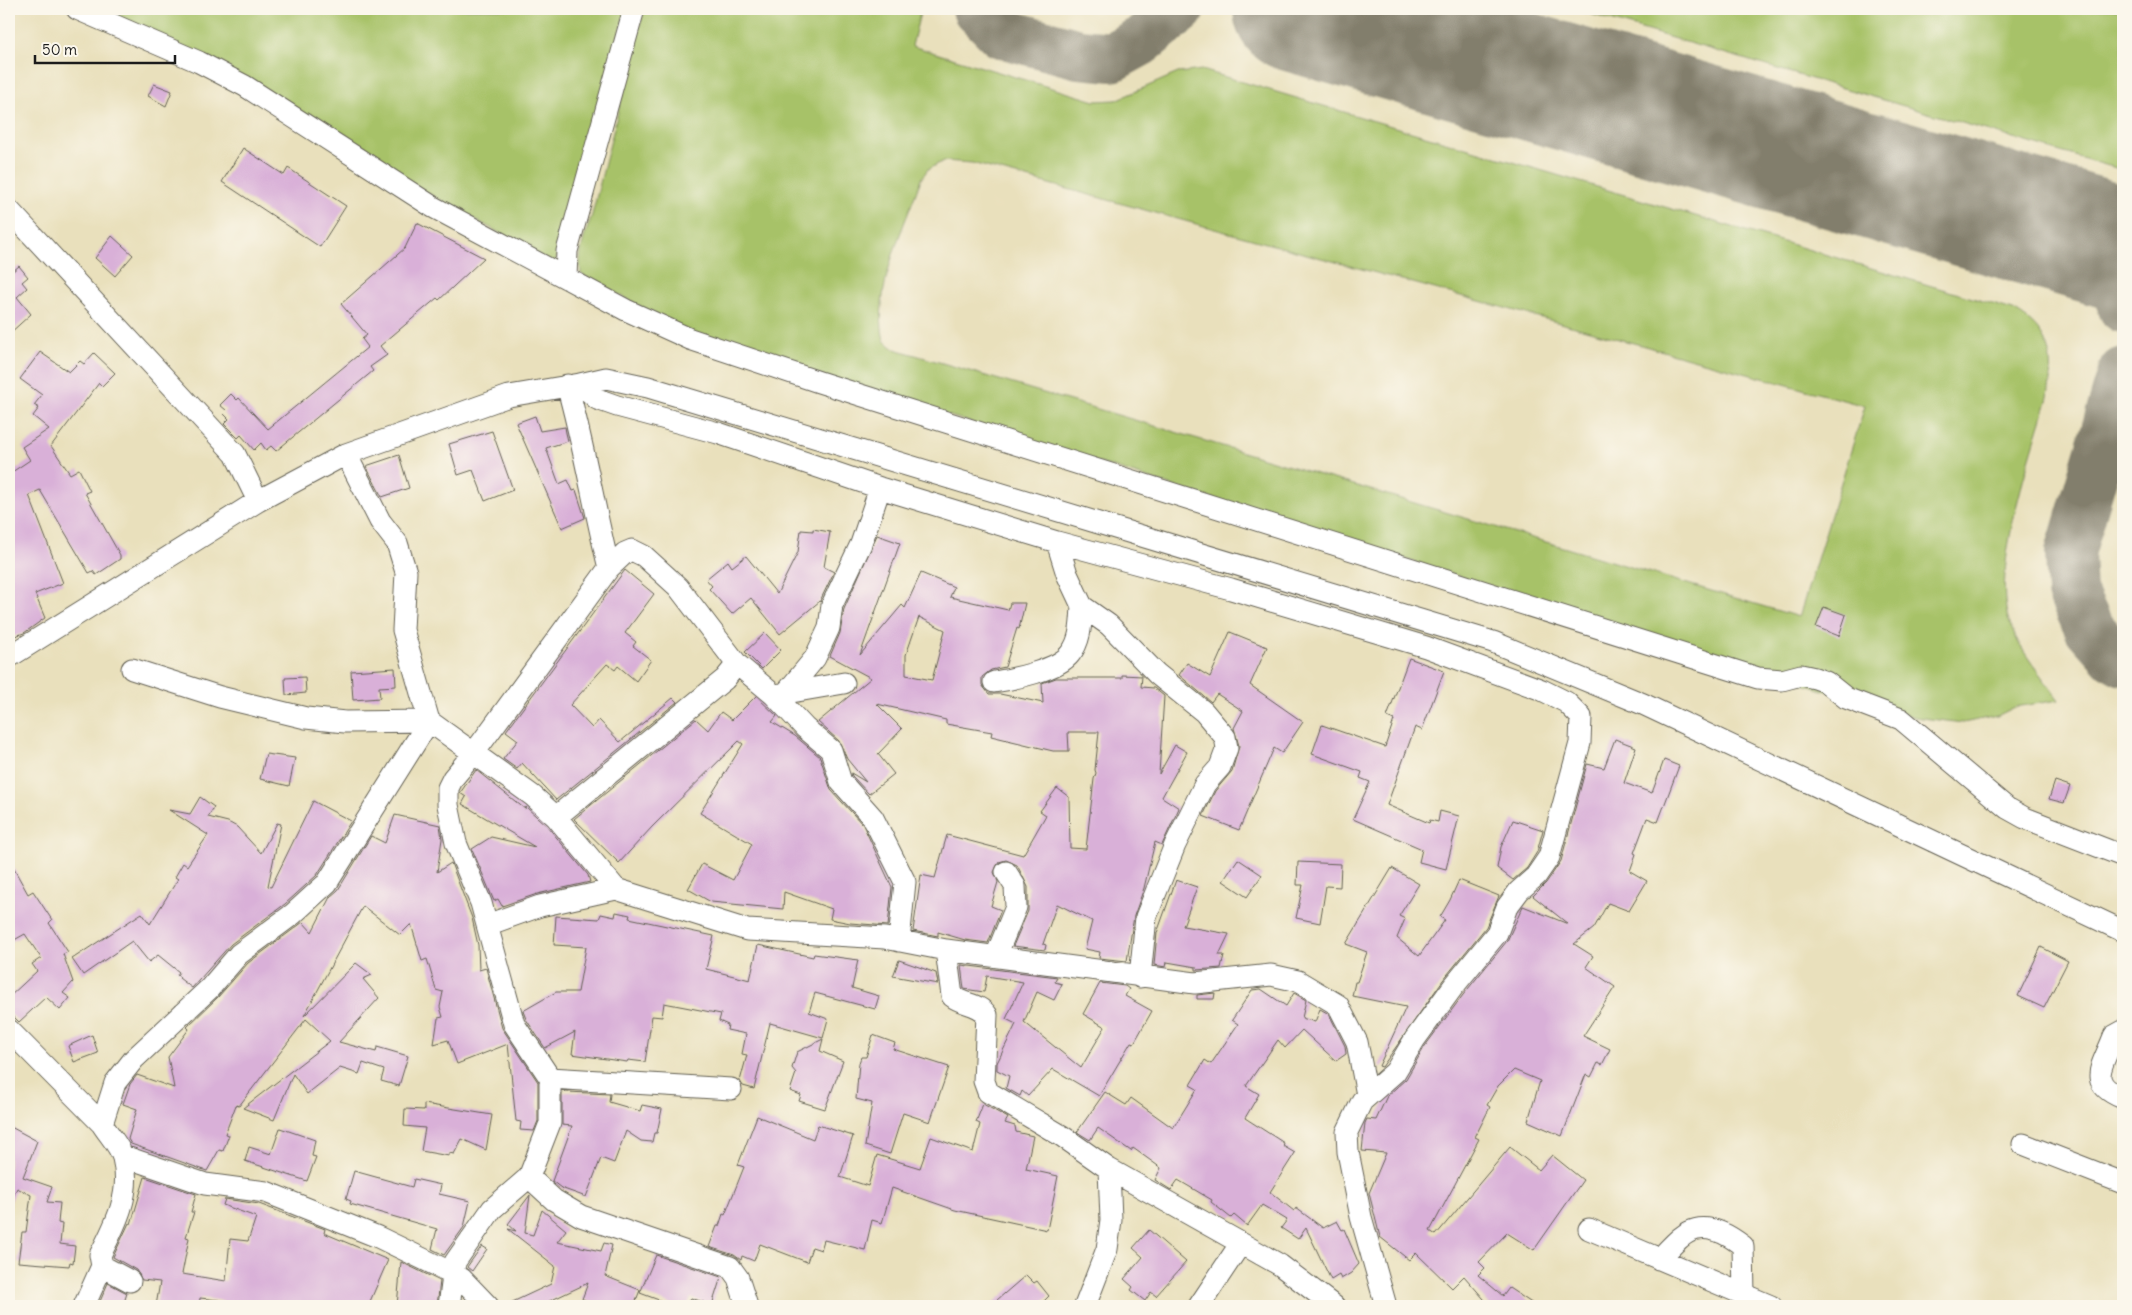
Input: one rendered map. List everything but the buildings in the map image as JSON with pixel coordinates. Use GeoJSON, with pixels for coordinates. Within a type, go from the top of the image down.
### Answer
{"type":"FeatureCollection","features":[{"type":"Feature","properties":{"kind":"street"},"geometry":{"type":"LineString","coordinates":[[77,9],[199,62],[245,86],[433,207],[626,310],[690,339],[819,382],[1758,678],[1782,680],[1801,675],[1815,678],[1826,682],[1846,698],[1901,720],[1916,730],[2007,808],[2026,818],[2123,856]]}},
{"type":"Feature","properties":{"kind":"street"},"geometry":{"type":"LineString","coordinates":[[566,278],[567,251],[634,9]]}},
{"type":"Feature","properties":{"kind":"street"},"geometry":{"type":"LineString","coordinates":[[9,210],[235,454],[258,501]]}},
{"type":"Feature","properties":{"kind":"street"},"geometry":{"type":"LineString","coordinates":[[9,657],[258,501],[346,454],[509,396],[606,378],[648,387],[1493,642],[1643,704],[2123,931]]}},
{"type":"Feature","properties":{"kind":"street"},"geometry":{"type":"LineString","coordinates":[[574,384],[597,399],[617,406],[718,433],[880,488],[1057,542],[1231,589],[1426,648],[1542,690],[1566,702],[1581,717],[1580,743],[1549,857],[1536,876],[1507,907],[1497,933],[1453,987],[1415,1039],[1395,1072],[1367,1094],[1355,1111],[1347,1132],[1348,1152],[1361,1217],[1386,1306]]}},
{"type":"Feature","properties":{"kind":"street"},"geometry":{"type":"LineString","coordinates":[[574,384],[578,423],[593,501],[609,568]]}},
{"type":"Feature","properties":{"kind":"street"},"geometry":{"type":"LineString","coordinates":[[102,1124],[115,1082],[134,1059],[209,988],[239,954],[293,914],[327,883],[429,721],[403,630],[406,572],[397,543],[380,521],[346,454]]}},
{"type":"Feature","properties":{"kind":"street"},"geometry":{"type":"LineString","coordinates":[[780,694],[815,658],[828,628],[832,605],[861,544],[880,488]]}},
{"type":"Feature","properties":{"kind":"street"},"geometry":{"type":"LineString","coordinates":[[994,682],[1051,667],[1070,655],[1081,630],[1082,606],[1067,574],[1057,542]]}},
{"type":"Feature","properties":{"kind":"street"},"geometry":{"type":"LineString","coordinates":[[449,1306],[455,1262],[492,1209],[529,1177],[550,1123],[550,1078],[514,1024],[481,903],[456,843],[448,805],[448,788],[452,778],[474,753],[609,568],[625,553],[632,550],[644,556],[678,587],[737,664],[780,694],[806,728],[830,750],[841,782],[873,818],[905,882],[899,941]]}},
{"type":"Feature","properties":{"kind":"street"},"geometry":{"type":"LineString","coordinates":[[1082,606],[1108,625],[1157,674],[1204,712],[1225,737],[1227,748],[1220,767],[1205,784],[1175,845],[1146,916],[1140,977]]}},
{"type":"Feature","properties":{"kind":"street"},"geometry":{"type":"LineString","coordinates":[[556,816],[725,679],[737,664]]}},
{"type":"Feature","properties":{"kind":"street"},"geometry":{"type":"LineString","coordinates":[[132,670],[220,697],[306,718],[346,722],[429,721],[533,796],[556,816],[616,889]]}},
{"type":"Feature","properties":{"kind":"street"},"geometry":{"type":"LineString","coordinates":[[780,694],[844,684]]}},
{"type":"Feature","properties":{"kind":"street"},"geometry":{"type":"LineString","coordinates":[[996,956],[1016,907],[1015,886],[1006,872]]}},
{"type":"Feature","properties":{"kind":"street"},"geometry":{"type":"LineString","coordinates":[[487,925],[540,906],[616,889],[748,930],[899,941],[946,950],[1195,983],[1271,975],[1298,981],[1338,1005],[1357,1042],[1367,1094]]}},
{"type":"Feature","properties":{"kind":"street"},"geometry":{"type":"LineString","coordinates":[[946,950],[952,996],[959,1002],[982,1008],[987,1015],[984,1081],[988,1092],[1062,1136],[1109,1169],[1280,1265],[1323,1303]]}},
{"type":"Feature","properties":{"kind":"street"},"geometry":{"type":"LineString","coordinates":[[9,1030],[102,1124],[123,1156],[124,1201],[119,1217],[100,1255],[102,1266],[84,1306]]}},
{"type":"Feature","properties":{"kind":"street"},"geometry":{"type":"LineString","coordinates":[[2123,1031],[2114,1036],[2099,1075],[2100,1082],[2106,1091],[2123,1098]]}},
{"type":"Feature","properties":{"kind":"street"},"geometry":{"type":"LineString","coordinates":[[550,1078],[730,1089]]}},
{"type":"Feature","properties":{"kind":"street"},"geometry":{"type":"LineString","coordinates":[[2023,1144],[2123,1183]]}},
{"type":"Feature","properties":{"kind":"street"},"geometry":{"type":"LineString","coordinates":[[123,1156],[206,1184],[266,1192],[378,1237],[462,1279],[488,1306]]}},
{"type":"Feature","properties":{"kind":"street"},"geometry":{"type":"LineString","coordinates":[[1085,1306],[1107,1249],[1111,1220],[1109,1169]]}},
{"type":"Feature","properties":{"kind":"street"},"geometry":{"type":"LineString","coordinates":[[529,1177],[554,1200],[581,1216],[730,1266],[738,1278],[747,1306]]}},
{"type":"Feature","properties":{"kind":"street"},"geometry":{"type":"LineString","coordinates":[[1589,1229],[1771,1306]]}},
{"type":"Feature","properties":{"kind":"street"},"geometry":{"type":"LineString","coordinates":[[1660,1259],[1688,1232],[1699,1229],[1728,1234],[1743,1246],[1744,1295]]}},
{"type":"Feature","properties":{"kind":"street"},"geometry":{"type":"LineString","coordinates":[[1199,1306],[1241,1244]]}},
{"type":"Feature","properties":{"kind":"street"},"geometry":{"type":"LineString","coordinates":[[102,1266],[130,1281]]}},
{"type":"Feature","properties":{"kind":"green space"},"geometry":{"type":"Polygon","coordinates":[[[98,9],[626,9],[555,264],[98,9]]]}},
{"type":"Feature","properties":{"kind":"green space"},"geometry":{"type":"Polygon","coordinates":[[[644,9],[921,9],[912,46],[1095,101],[1116,100],[1178,73],[1202,70],[2013,310],[2026,318],[2042,336],[2050,357],[2050,383],[2048,397],[2023,481],[2008,546],[2005,604],[2011,627],[2021,646],[2059,700],[2015,707],[1997,716],[1963,723],[1914,717],[1773,675],[693,335],[581,274],[581,251],[592,215],[644,9]],[[944,161],[928,169],[921,179],[892,259],[882,301],[881,321],[884,341],[895,349],[1799,617],[1865,406],[972,163],[944,161]]]}},
{"type":"Feature","properties":{"kind":"green space"},"geometry":{"type":"Polygon","coordinates":[[[1573,9],[2123,9],[2123,170],[2102,164],[1573,9]]]}},
{"type":"Feature","properties":{"kind":"taxiway"},"geometry":{"type":"LineString","coordinates":[[977,9],[1001,33],[1079,54],[1112,57],[1141,41],[1180,9]]}},
{"type":"Feature","properties":{"kind":"taxiway"},"geometry":{"type":"LineString","coordinates":[[2061,230],[2101,262],[2113,281],[2123,308]]}},
{"type":"Feature","properties":{"kind":"taxiway"},"geometry":{"type":"LineString","coordinates":[[2123,372],[2070,553],[2072,592],[2089,628],[2114,656],[2123,661]]}},
{"type":"Feature","properties":{"kind":"runway"},"geometry":{"type":"LineString","coordinates":[[1296,9],[2123,249]]}}]}
